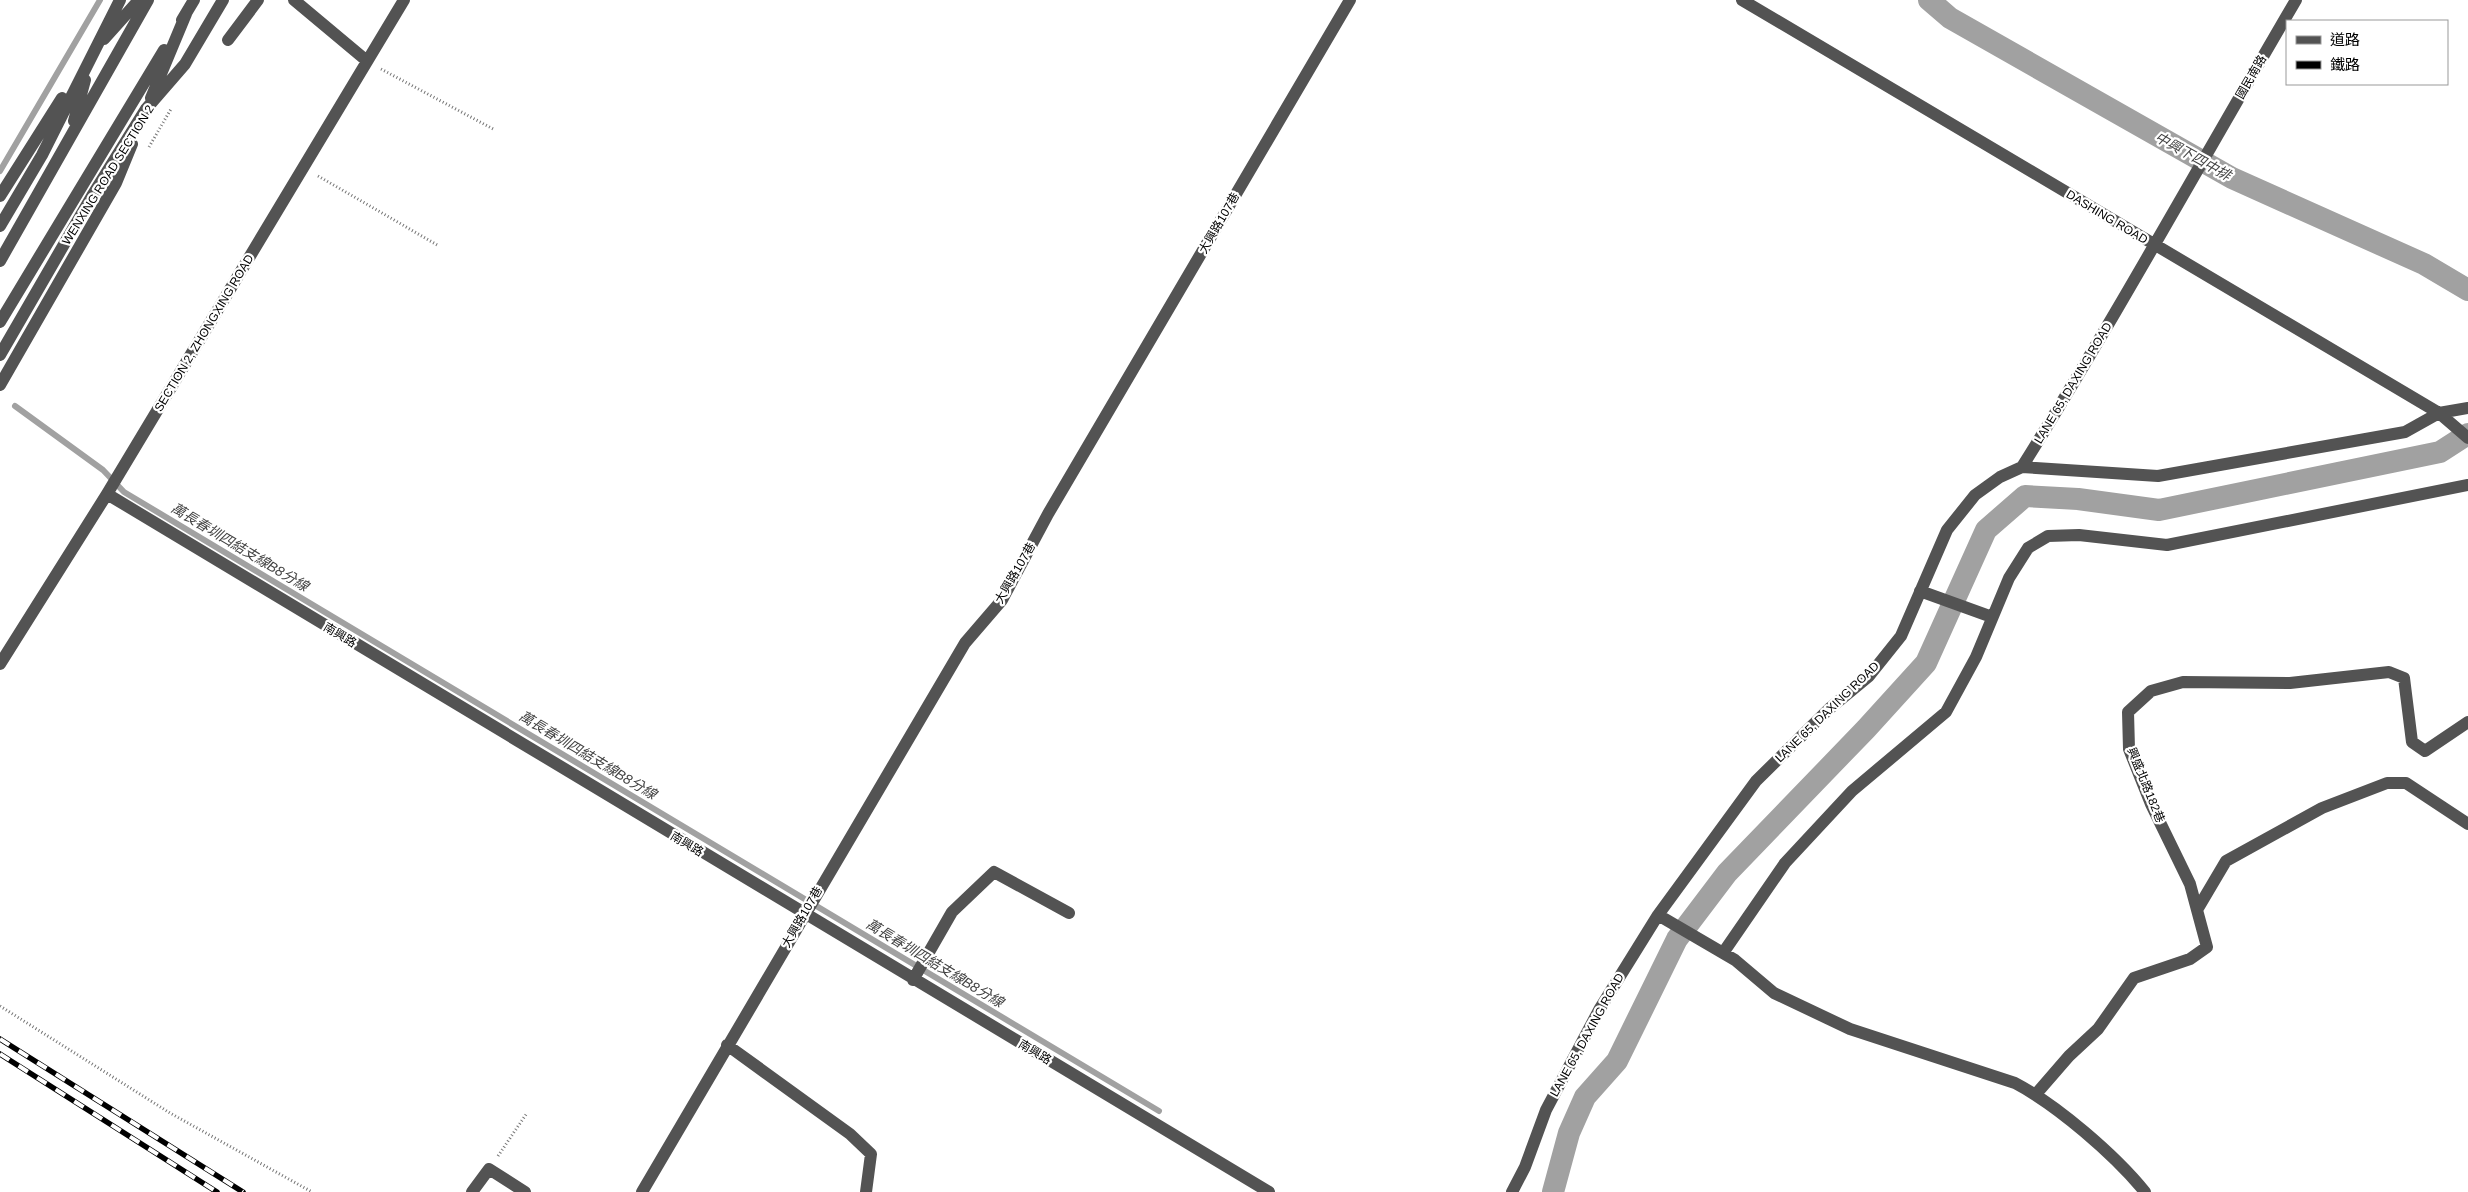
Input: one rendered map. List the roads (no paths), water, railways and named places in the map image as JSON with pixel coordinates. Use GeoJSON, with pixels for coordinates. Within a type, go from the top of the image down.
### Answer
{"type":"FeatureCollection","features":[{"type":"Feature","properties":{"kind":"street"},"geometry":{"type":"LineString","coordinates":[[0,226],[42,154],[120,0]]}},
{"type":"Feature","properties":{"kind":"street"},"geometry":{"type":"LineString","coordinates":[[0,196],[22,158],[93,51],[139,0]]}},
{"type":"Feature","properties":{"kind":"street"},"geometry":{"type":"LineString","coordinates":[[0,261],[148,0]]}},
{"type":"Feature","properties":{"kind":"street","name":"WENXING ROAD SECTION 2"},"geometry":{"type":"LineString","coordinates":[[0,322],[194,0]]}},
{"type":"Feature","properties":{"kind":"street","name":"WENXING ROAD SECTION 2"},"geometry":{"type":"LineString","coordinates":[[0,355],[92,196],[146,109],[185,64],[223,0]]}},
{"type":"Feature","properties":{"kind":"street"},"geometry":{"type":"LineString","coordinates":[[228,40],[258,0]]}},
{"type":"Feature","properties":{"kind":"street"},"geometry":{"type":"LineString","coordinates":[[294,0],[367,61]]}},
{"type":"Feature","properties":{"kind":"street","name":"SECTION 2, ZHONGXING ROAD"},"geometry":{"type":"LineString","coordinates":[[0,664],[107,494],[404,0]]}},
{"type":"Feature","properties":{"kind":"street","name":"大興路107巷"},"geometry":{"type":"LineString","coordinates":[[642,1192],[803,914],[965,642],[1002,600],[1048,514],[1350,0]]}},
{"type":"Feature","properties":{"kind":"street","name":"DASHING ROAD"},"geometry":{"type":"LineString","coordinates":[[1742,0],[2439,413],[2468,438]]}},
{"type":"Feature","properties":{"kind":"street","name":"國民南路"},"geometry":{"type":"LineString","coordinates":[[2195,172],[2296,0]]}},
{"type":"Feature","properties":{"kind":"street"},"geometry":{"type":"LineString","coordinates":[[0,385],[116,182],[186,14]]}},
{"type":"Feature","properties":{"kind":"street"},"geometry":{"type":"LineString","coordinates":[[68,140],[93,51]]}},
{"type":"Feature","properties":{"kind":"street","name":"LANE 65, DAXING ROAD"},"geometry":{"type":"LineString","coordinates":[[1512,1192],[1526,1167],[1546,1110],[1598,1010],[1664,918],[1756,781],[1829,709],[1869,676],[1902,636],[1947,530],[1975,495],[2000,477],[2022,466],[2155,246],[2195,172]]}},
{"type":"Feature","properties":{"kind":"street"},"geometry":{"type":"LineString","coordinates":[[2022,466],[2158,476],[2406,432],[2439,413],[2468,408]]}},
{"type":"Feature","properties":{"kind":"street"},"geometry":{"type":"LineString","coordinates":[[1723,953],[1785,863],[1852,791],[1946,712],[1976,657],[2020,557],[2028,548],[2048,536],[2079,535],[2167,546],[2468,485]]}},
{"type":"Feature","properties":{"kind":"street","name":"南興路"},"geometry":{"type":"LineString","coordinates":[[107,494],[912,980],[1269,1192]]}},
{"type":"Feature","properties":{"kind":"street"},"geometry":{"type":"LineString","coordinates":[[1920,591],[1992,617]]}},
{"type":"Feature","properties":{"kind":"street","name":"興盛北路182巷"},"geometry":{"type":"LineString","coordinates":[[2036,1094],[2069,1056],[2098,1029],[2134,978],[2190,959],[2207,947],[2190,884],[2151,804],[2129,749],[2128,712],[2151,691],[2183,682],[2290,683],[2389,672],[2404,678],[2412,742],[2425,751],[2468,722]]}},
{"type":"Feature","properties":{"kind":"street"},"geometry":{"type":"LineString","coordinates":[[2197,910],[2226,861],[2322,808],[2387,783],[2406,783],[2468,824]]}},
{"type":"Feature","properties":{"kind":"street"},"geometry":{"type":"LineString","coordinates":[[912,980],[952,912],[994,872],[1069,913]]}},
{"type":"Feature","properties":{"kind":"street"},"geometry":{"type":"LineString","coordinates":[[1664,918],[1735,960],[1774,993],[1850,1029],[2015,1083],[2036,1094],[2125,1167],[2145,1192]]}},
{"type":"Feature","properties":{"kind":"street"},"geometry":{"type":"LineString","coordinates":[[727,1045],[850,1134],[871,1154],[866,1192]]}},
{"type":"Feature","properties":{"kind":"street"},"geometry":{"type":"LineString","coordinates":[[472,1192],[490,1170],[525,1192]]}},
{"type":"Feature","properties":{"kind":"waterway"},"geometry":{"type":"LineString","coordinates":[[0,171],[100,0]]}},
{"type":"Feature","properties":{"kind":"waterway","name":"中興下四中排"},"geometry":{"type":"LineString","coordinates":[[1929,0],[1950,18],[2232,178],[2424,264],[2468,290]]}},
{"type":"Feature","properties":{"kind":"waterway","name":"萬長春圳四結支線B8分線"},"geometry":{"type":"LineString","coordinates":[[15,406],[103,470],[124,492],[1159,1111]]}},
{"type":"Feature","properties":{"kind":"waterway"},"geometry":{"type":"LineString","coordinates":[[1553,1192],[1569,1133],[1585,1097],[1617,1061],[1677,939],[1727,873],[1866,729],[1926,663],[1986,530],[2025,496],[2078,499],[2159,510],[2440,452],[2468,434]]}},
{"type":"Feature","properties":{"kind":"railway"},"geometry":{"type":"LineString","coordinates":[[0,1039],[243,1192]]}},
{"type":"Feature","properties":{"kind":"railway"},"geometry":{"type":"LineString","coordinates":[[0,1054],[217,1192]]}}]}
